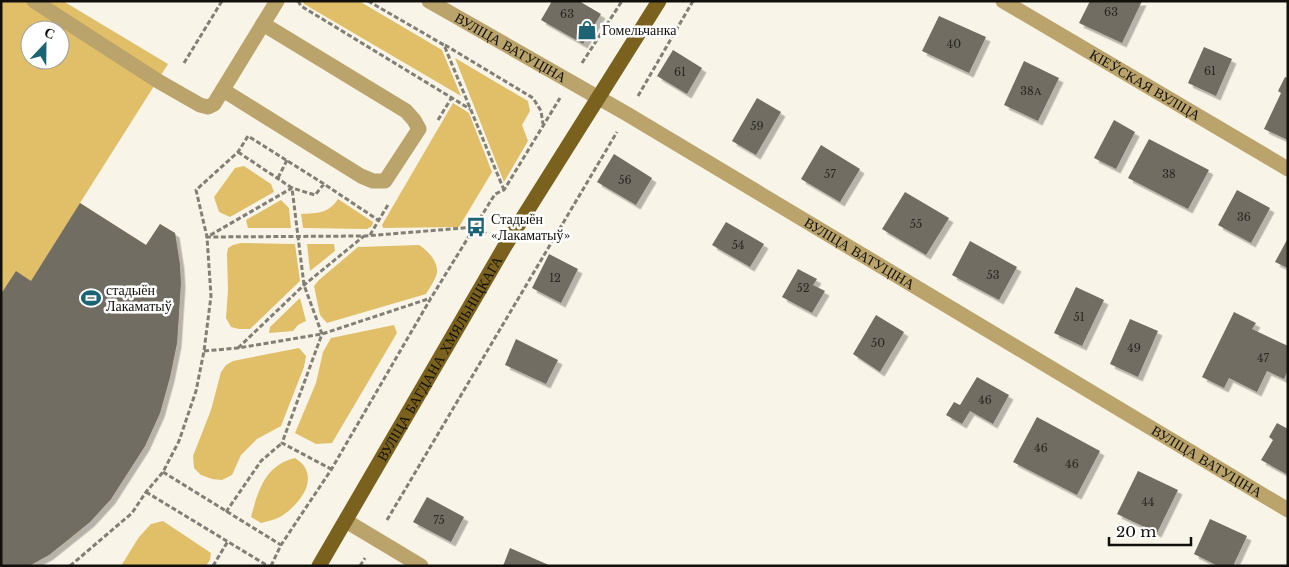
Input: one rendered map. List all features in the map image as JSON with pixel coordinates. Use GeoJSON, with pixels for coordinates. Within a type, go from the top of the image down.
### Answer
{"type":"FeatureCollection","features":[{"type":"Feature","properties":{"kind":"main road","name":"ВУЛІЦА БАГДАНА ХМЯЛЬНІЦКАГА"},"geometry":{"type":"LineString","coordinates":[[319,566],[505,246],[659,1]]}},
{"type":"Feature","properties":{"kind":"street"},"geometry":{"type":"LineString","coordinates":[[34,1],[158,81],[200,105],[208,107],[214,104],[277,1]]}},
{"type":"Feature","properties":{"kind":"street","name":"ВУЛІЦА ВАТУЦІНА"},"geometry":{"type":"LineString","coordinates":[[429,1],[627,114],[1288,510]]}},
{"type":"Feature","properties":{"kind":"street","name":"КІЕЎСКАЯ ВУЛІЦА"},"geometry":{"type":"LineString","coordinates":[[1003,1],[1288,169]]}},
{"type":"Feature","properties":{"kind":"street"},"geometry":{"type":"LineString","coordinates":[[223,90],[361,176],[373,181],[385,181],[418,129],[414,120],[406,111],[263,24]]}},
{"type":"Feature","properties":{"kind":"street"},"geometry":{"type":"LineString","coordinates":[[346,521],[421,566]]}},
{"type":"Feature","properties":{"kind":"path"},"geometry":{"type":"LineString","coordinates":[[184,62],[222,1]]}},
{"type":"Feature","properties":{"kind":"path"},"geometry":{"type":"LineString","coordinates":[[298,1],[301,6],[471,109]]}},
{"type":"Feature","properties":{"kind":"path"},"geometry":{"type":"LineString","coordinates":[[368,1],[533,98],[541,111],[544,125]]}},
{"type":"Feature","properties":{"kind":"path"},"geometry":{"type":"LineString","coordinates":[[360,566],[693,1]]}},
{"type":"Feature","properties":{"kind":"path"},"geometry":{"type":"LineString","coordinates":[[146,492],[270,566],[281,545],[331,470],[431,298],[495,194],[504,190],[444,44]]}},
{"type":"Feature","properties":{"kind":"path"},"geometry":{"type":"LineString","coordinates":[[70,566],[132,513],[163,472],[179,441],[193,400],[204,351],[211,296],[207,237],[196,190],[238,152],[248,136],[378,220]]}},
{"type":"Feature","properties":{"kind":"path"},"geometry":{"type":"LineString","coordinates":[[238,152],[292,188],[315,195],[324,184]]}},
{"type":"Feature","properties":{"kind":"path"},"geometry":{"type":"LineString","coordinates":[[278,178],[287,160]]}},
{"type":"Feature","properties":{"kind":"path"},"geometry":{"type":"LineString","coordinates":[[207,237],[292,188]]}},
{"type":"Feature","properties":{"kind":"path"},"geometry":{"type":"LineString","coordinates":[[226,512],[261,461],[282,443],[322,334],[304,285],[292,188]]}},
{"type":"Feature","properties":{"kind":"path"},"geometry":{"type":"LineString","coordinates":[[207,237],[365,236],[476,227]]}},
{"type":"Feature","properties":{"kind":"path"},"geometry":{"type":"LineString","coordinates":[[238,348],[304,285],[365,236]]}},
{"type":"Feature","properties":{"kind":"path"},"geometry":{"type":"LineString","coordinates":[[204,351],[238,348],[322,334],[431,298]]}},
{"type":"Feature","properties":{"kind":"path"},"geometry":{"type":"LineString","coordinates":[[282,443],[331,470]]}},
{"type":"Feature","properties":{"kind":"path"},"geometry":{"type":"LineString","coordinates":[[163,472],[281,545]]}},
{"type":"Feature","properties":{"kind":"path"},"geometry":{"type":"LineString","coordinates":[[213,566],[228,541]]}},
{"type":"Feature","properties":{"kind":"shaded area","name":"стадыён Лакаматыў"},"geometry":{"type":"Polygon","coordinates":[[[1,1],[63,1],[168,64],[80,203],[146,245],[160,224],[175,233],[180,265],[179,312],[177,343],[170,377],[160,413],[145,446],[111,499],[90,522],[49,555],[29,566],[1,566],[1,1]]]}},
{"type":"Feature","properties":{"kind":"shaded area"},"geometry":{"type":"Polygon","coordinates":[[[303,1],[359,1],[442,50],[461,96],[304,4],[303,1]]]}},
{"type":"Feature","properties":{"kind":"shaded area"},"geometry":{"type":"Polygon","coordinates":[[[455,58],[528,101],[530,111],[522,125],[528,141],[504,182],[455,58]]]}},
{"type":"Feature","properties":{"kind":"shaded area"},"geometry":{"type":"Polygon","coordinates":[[[453,103],[469,113],[492,172],[459,227],[383,228],[382,225],[453,103]]]}},
{"type":"Feature","properties":{"kind":"shaded area"},"geometry":{"type":"Polygon","coordinates":[[[244,166],[271,184],[274,192],[230,217],[219,212],[214,197],[235,168],[244,166]]]}},
{"type":"Feature","properties":{"kind":"shaded area"},"geometry":{"type":"Polygon","coordinates":[[[338,199],[373,222],[372,226],[367,229],[303,228],[301,214],[318,213],[326,210],[338,199]]]}},
{"type":"Feature","properties":{"kind":"shaded area"},"geometry":{"type":"Polygon","coordinates":[[[281,200],[289,208],[291,228],[248,228],[246,220],[281,200]]]}},
{"type":"Feature","properties":{"kind":"shaded area"},"geometry":{"type":"Polygon","coordinates":[[[241,243],[295,244],[300,281],[250,329],[231,327],[226,318],[228,248],[241,243]]]}},
{"type":"Feature","properties":{"kind":"shaded area"},"geometry":{"type":"Polygon","coordinates":[[[307,244],[334,244],[335,251],[310,271],[307,244]]]}},
{"type":"Feature","properties":{"kind":"shaded area"},"geometry":{"type":"Polygon","coordinates":[[[419,245],[431,256],[437,268],[436,277],[426,294],[327,323],[320,315],[314,286],[358,247],[419,245]]]}},
{"type":"Feature","properties":{"kind":"shaded area"},"geometry":{"type":"Polygon","coordinates":[[[300,298],[306,321],[298,325],[293,331],[269,333],[270,327],[300,298]]]}},
{"type":"Feature","properties":{"kind":"shaded area"},"geometry":{"type":"Polygon","coordinates":[[[394,325],[397,333],[332,443],[316,444],[295,433],[316,383],[323,352],[331,338],[394,325]]]}},
{"type":"Feature","properties":{"kind":"shaded area"},"geometry":{"type":"Polygon","coordinates":[[[299,348],[306,356],[304,367],[281,426],[257,439],[241,455],[232,475],[222,480],[201,475],[194,468],[193,456],[211,410],[221,372],[226,365],[233,361],[299,348]]]}},
{"type":"Feature","properties":{"kind":"shaded area"},"geometry":{"type":"Polygon","coordinates":[[[295,458],[304,466],[308,481],[298,502],[286,513],[275,519],[261,523],[251,517],[264,480],[276,467],[285,461],[295,458]]]}},
{"type":"Feature","properties":{"kind":"shaded area"},"geometry":{"type":"Polygon","coordinates":[[[163,521],[211,553],[210,560],[206,566],[121,566],[139,537],[151,524],[163,521]]]}},
{"type":"Feature","properties":{"kind":"building"},"geometry":{"type":"Polygon","coordinates":[[[552,1],[579,1],[601,14],[583,44],[541,20],[552,1]]]}},
{"type":"Feature","properties":{"kind":"building"},"geometry":{"type":"Polygon","coordinates":[[[1090,1],[1142,1],[1122,43],[1079,23],[1090,1]]]}},
{"type":"Feature","properties":{"kind":"building"},"geometry":{"type":"Polygon","coordinates":[[[939,16],[986,37],[969,73],[922,51],[939,16]]]}},
{"type":"Feature","properties":{"kind":"building"},"geometry":{"type":"Polygon","coordinates":[[[1204,47],[1232,59],[1216,96],[1188,83],[1204,47]]]}},
{"type":"Feature","properties":{"kind":"building"},"geometry":{"type":"Polygon","coordinates":[[[673,50],[702,68],[687,94],[657,76],[673,50]]]}},
{"type":"Feature","properties":{"kind":"building"},"geometry":{"type":"Polygon","coordinates":[[[1024,61],[1059,78],[1038,121],[1004,105],[1024,61]]]}},
{"type":"Feature","properties":{"kind":"building"},"geometry":{"type":"Polygon","coordinates":[[[1285,77],[1288,78],[1288,140],[1264,129],[1281,93],[1278,91],[1285,77]]]}},
{"type":"Feature","properties":{"kind":"building"},"geometry":{"type":"Polygon","coordinates":[[[757,98],[781,112],[756,155],[732,141],[757,98]]]}},
{"type":"Feature","properties":{"kind":"building"},"geometry":{"type":"Polygon","coordinates":[[[1114,120],[1135,132],[1116,169],[1094,158],[1114,120]]]}},
{"type":"Feature","properties":{"kind":"building"},"geometry":{"type":"Polygon","coordinates":[[[1149,139],[1209,170],[1188,209],[1128,178],[1149,139]]]}},
{"type":"Feature","properties":{"kind":"building"},"geometry":{"type":"Polygon","coordinates":[[[821,145],[860,169],[840,202],[801,179],[821,145]]]}},
{"type":"Feature","properties":{"kind":"building"},"geometry":{"type":"Polygon","coordinates":[[[614,154],[652,178],[636,205],[597,182],[614,154]]]}},
{"type":"Feature","properties":{"kind":"building"},"geometry":{"type":"Polygon","coordinates":[[[1237,190],[1270,208],[1251,243],[1218,225],[1237,190]]]}},
{"type":"Feature","properties":{"kind":"building"},"geometry":{"type":"Polygon","coordinates":[[[905,192],[949,218],[926,255],[882,229],[905,192]]]}},
{"type":"Feature","properties":{"kind":"building","name":"стадыён Лакаматыў"},"geometry":{"type":"Polygon","coordinates":[[[80,203],[146,245],[160,224],[175,233],[181,283],[177,343],[170,377],[160,413],[145,446],[111,499],[90,522],[49,555],[29,566],[1,566],[1,294],[16,271],[31,281],[80,203]]]}},
{"type":"Feature","properties":{"kind":"building"},"geometry":{"type":"Polygon","coordinates":[[[726,222],[764,244],[750,267],[712,245],[726,222]]]}},
{"type":"Feature","properties":{"kind":"building"},"geometry":{"type":"Polygon","coordinates":[[[1288,238],[1288,268],[1275,262],[1288,238]]]}},
{"type":"Feature","properties":{"kind":"building"},"geometry":{"type":"Polygon","coordinates":[[[970,241],[1017,267],[999,300],[952,275],[970,241]]]}},
{"type":"Feature","properties":{"kind":"building"},"geometry":{"type":"Polygon","coordinates":[[[549,254],[578,269],[561,303],[532,288],[549,254]]]}},
{"type":"Feature","properties":{"kind":"building"},"geometry":{"type":"Polygon","coordinates":[[[798,269],[817,279],[813,285],[825,291],[812,313],[782,297],[798,269]]]}},
{"type":"Feature","properties":{"kind":"building"},"geometry":{"type":"Polygon","coordinates":[[[1076,287],[1104,300],[1082,346],[1054,333],[1076,287]]]}},
{"type":"Feature","properties":{"kind":"building"},"geometry":{"type":"Polygon","coordinates":[[[1234,312],[1256,323],[1252,329],[1288,346],[1288,370],[1284,379],[1267,371],[1257,392],[1229,378],[1224,388],[1202,377],[1234,312]]]}},
{"type":"Feature","properties":{"kind":"building"},"geometry":{"type":"Polygon","coordinates":[[[876,315],[904,332],[880,372],[853,354],[876,315]]]}},
{"type":"Feature","properties":{"kind":"building"},"geometry":{"type":"Polygon","coordinates":[[[1130,319],[1158,331],[1138,377],[1110,364],[1130,319]]]}},
{"type":"Feature","properties":{"kind":"building"},"geometry":{"type":"Polygon","coordinates":[[[516,339],[558,360],[546,384],[505,365],[516,339]]]}},
{"type":"Feature","properties":{"kind":"building"},"geometry":{"type":"Polygon","coordinates":[[[977,377],[1009,395],[993,424],[970,411],[962,424],[946,415],[954,402],[960,405],[977,377]]]}},
{"type":"Feature","properties":{"kind":"building"},"geometry":{"type":"Polygon","coordinates":[[[1037,417],[1100,451],[1077,495],[1013,462],[1037,417]]]}},
{"type":"Feature","properties":{"kind":"building"},"geometry":{"type":"Polygon","coordinates":[[[1277,423],[1288,429],[1288,475],[1261,460],[1273,440],[1269,437],[1277,423]]]}},
{"type":"Feature","properties":{"kind":"building"},"geometry":{"type":"Polygon","coordinates":[[[1138,471],[1178,490],[1157,533],[1117,514],[1138,471]]]}},
{"type":"Feature","properties":{"kind":"building"},"geometry":{"type":"Polygon","coordinates":[[[427,497],[464,517],[451,542],[413,522],[427,497]]]}},
{"type":"Feature","properties":{"kind":"building"},"geometry":{"type":"Polygon","coordinates":[[[1210,519],[1247,536],[1233,566],[1218,566],[1194,554],[1210,519]]]}},
{"type":"Feature","properties":{"kind":"building"},"geometry":{"type":"Polygon","coordinates":[[[510,548],[551,566],[503,566],[510,548]]]}},
{"type":"Feature","properties":{"kind":"place","name":"Гомельчанка"},"geometry":{"type":"Point","coordinates":[587,30]}},
{"type":"Feature","properties":{"kind":"place","name":"Стадыён «Лакаматыў»"},"geometry":{"type":"Point","coordinates":[476,227]}},
{"type":"Feature","properties":{"kind":"place","name":"стадыён Лакаматыў"},"geometry":{"type":"Point","coordinates":[91,298]}}]}
